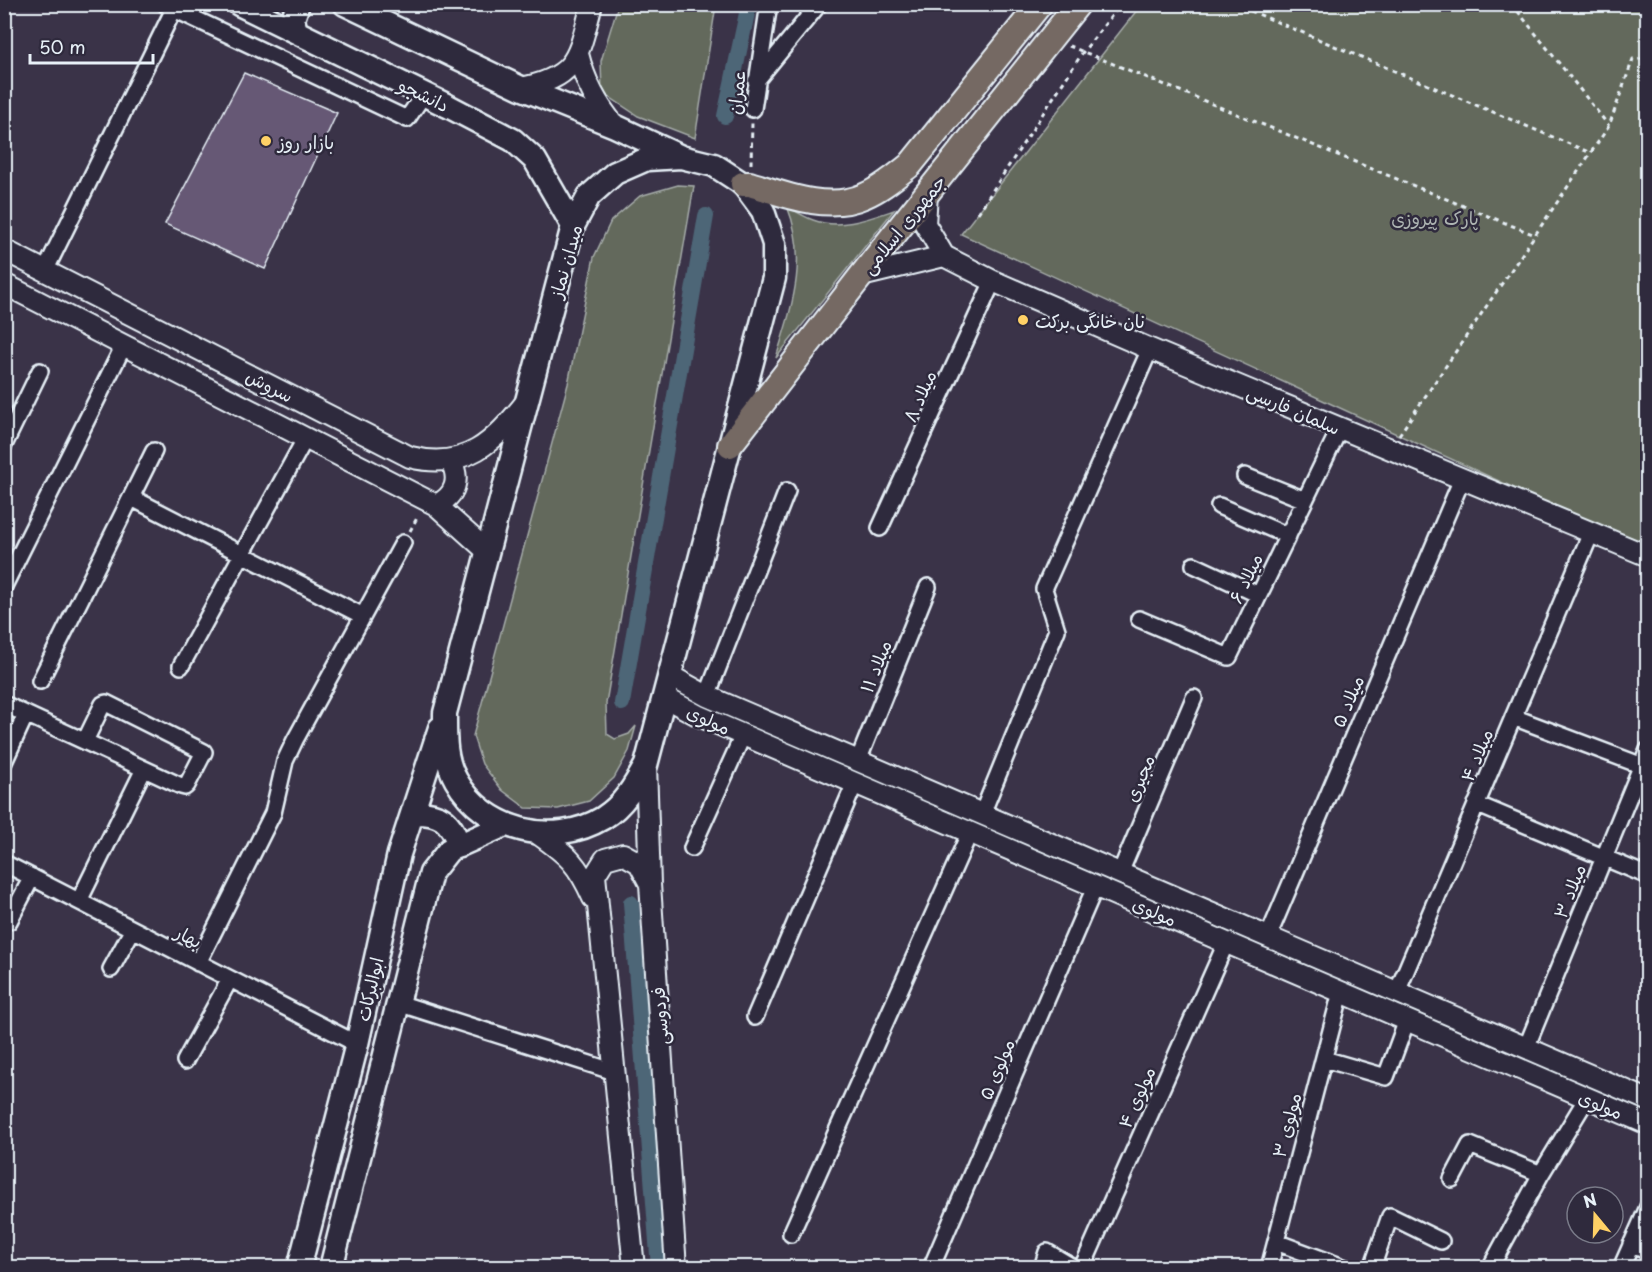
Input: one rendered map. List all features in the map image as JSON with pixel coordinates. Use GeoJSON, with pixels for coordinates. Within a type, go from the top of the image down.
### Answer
{"type":"FeatureCollection","features":[{"type":"Feature","properties":{"kind":"main road"},"geometry":{"type":"LineString","coordinates":[[296,32],[293,19],[298,4]]}},
{"type":"Feature","properties":{"kind":"main road"},"geometry":{"type":"LineString","coordinates":[[345,4],[521,88],[615,126],[681,157]]}},
{"type":"Feature","properties":{"kind":"main road","name":"جمهوری اسلامی"},"geometry":{"type":"LineString","coordinates":[[730,445],[861,276],[1078,4]]}},
{"type":"Feature","properties":{"kind":"main road","name":"دانشجو"},"geometry":{"type":"LineString","coordinates":[[254,7],[296,32],[513,140],[535,160],[573,226]]}},
{"type":"Feature","properties":{"kind":"main road","name":"جمهوری اسلامی"},"geometry":{"type":"LineString","coordinates":[[746,184],[790,197],[832,203],[862,197],[890,182],[910,165],[1033,7]]}},
{"type":"Feature","properties":{"kind":"main road","name":"میدان نماز"},"geometry":{"type":"LineString","coordinates":[[681,157],[714,165],[746,184],[764,211],[774,244],[774,278],[646,765],[629,795],[604,818],[572,831],[538,834],[505,825],[476,806],[456,779],[445,747],[445,713],[573,226],[589,196],[615,173],[646,159],[681,157]]}},
{"type":"Feature","properties":{"kind":"main road","name":"ابوالبرکات"},"geometry":{"type":"LineString","coordinates":[[299,1268],[357,1044],[399,854],[445,713]]}},
{"type":"Feature","properties":{"kind":"main road"},"geometry":{"type":"LineString","coordinates":[[413,813],[429,813],[444,819],[454,830],[459,846]]}},
{"type":"Feature","properties":{"kind":"main road","name":"ابوالبرکات"},"geometry":{"type":"LineString","coordinates":[[331,1268],[431,873],[449,850],[505,825]]}},
{"type":"Feature","properties":{"kind":"street"},"geometry":{"type":"LineString","coordinates":[[521,88],[538,85],[555,78],[567,69],[579,54],[592,4]]}},
{"type":"Feature","properties":{"kind":"street","name":"عمران"},"geometry":{"type":"LineString","coordinates":[[753,109],[769,4]]}},
{"type":"Feature","properties":{"kind":"street"},"geometry":{"type":"LineString","coordinates":[[756,81],[819,4]]}},
{"type":"Feature","properties":{"kind":"street"},"geometry":{"type":"LineString","coordinates":[[45,271],[170,7],[407,119],[424,94]]}},
{"type":"Feature","properties":{"kind":"street"},"geometry":{"type":"LineString","coordinates":[[579,54],[590,90],[615,126]]}},
{"type":"Feature","properties":{"kind":"street"},"geometry":{"type":"LineString","coordinates":[[861,276],[945,256],[925,224],[927,194]]}},
{"type":"Feature","properties":{"kind":"street","name":"سروش"},"geometry":{"type":"LineString","coordinates":[[4,250],[411,457],[434,461],[450,460],[482,448],[506,427],[528,400]]}},
{"type":"Feature","properties":{"kind":"street","name":"سلمان فارسی"},"geometry":{"type":"LineString","coordinates":[[945,256],[993,281],[1150,349],[1647,556]]}},
{"type":"Feature","properties":{"kind":"street","name":"میلاد ۸"},"geometry":{"type":"LineString","coordinates":[[880,528],[993,281]]}},
{"type":"Feature","properties":{"kind":"street","name":"سروش"},"geometry":{"type":"LineString","coordinates":[[4,284],[431,503],[487,551]]}},
{"type":"Feature","properties":{"kind":"street"},"geometry":{"type":"LineString","coordinates":[[4,586],[124,345]]}},
{"type":"Feature","properties":{"kind":"street"},"geometry":{"type":"LineString","coordinates":[[982,814],[1057,630],[1044,589],[1150,349]]}},
{"type":"Feature","properties":{"kind":"street"},"geometry":{"type":"LineString","coordinates":[[6,437],[40,371]]}},
{"type":"Feature","properties":{"kind":"street","name":"میلاد ۶"},"geometry":{"type":"LineString","coordinates":[[1139,619],[1229,657],[1340,428]]}},
{"type":"Feature","properties":{"kind":"street"},"geometry":{"type":"LineString","coordinates":[[180,666],[305,439]]}},
{"type":"Feature","properties":{"kind":"street"},"geometry":{"type":"LineString","coordinates":[[40,681],[154,451]]}},
{"type":"Feature","properties":{"kind":"street"},"geometry":{"type":"LineString","coordinates":[[431,503],[444,501],[456,486],[457,477],[450,460]]}},
{"type":"Feature","properties":{"kind":"street"},"geometry":{"type":"LineString","coordinates":[[1245,476],[1305,500]]}},
{"type":"Feature","properties":{"kind":"street","name":"میلاد ۵"},"geometry":{"type":"LineString","coordinates":[[1269,937],[1462,479]]}},
{"type":"Feature","properties":{"kind":"street"},"geometry":{"type":"LineString","coordinates":[[699,716],[787,491]]}},
{"type":"Feature","properties":{"kind":"street"},"geometry":{"type":"LineString","coordinates":[[132,498],[363,616]]}},
{"type":"Feature","properties":{"kind":"street"},"geometry":{"type":"LineString","coordinates":[[1219,506],[1288,536]]}},
{"type":"Feature","properties":{"kind":"street","name":"میلاد ۴"},"geometry":{"type":"LineString","coordinates":[[1397,992],[1591,533]]}},
{"type":"Feature","properties":{"kind":"street"},"geometry":{"type":"LineString","coordinates":[[198,963],[273,813],[285,761],[295,740],[403,543]]}},
{"type":"Feature","properties":{"kind":"street"},"geometry":{"type":"LineString","coordinates":[[1194,565],[1259,595]]}},
{"type":"Feature","properties":{"kind":"street","name":"میلاد ۱۱"},"geometry":{"type":"LineString","coordinates":[[858,761],[928,587]]}},
{"type":"Feature","properties":{"kind":"street","name":"مولوی"},"geometry":{"type":"LineString","coordinates":[[667,686],[707,696],[1647,1100]]}},
{"type":"Feature","properties":{"kind":"street","name":"مولوی"},"geometry":{"type":"LineString","coordinates":[[667,686],[699,716],[1647,1124]]}},
{"type":"Feature","properties":{"kind":"street","name":"مجیری"},"geometry":{"type":"LineString","coordinates":[[1120,873],[1194,698]]}},
{"type":"Feature","properties":{"kind":"street"},"geometry":{"type":"LineString","coordinates":[[4,704],[185,787],[204,752],[106,703],[103,704],[85,741]]}},
{"type":"Feature","properties":{"kind":"street"},"geometry":{"type":"LineString","coordinates":[[4,762],[26,714]]}},
{"type":"Feature","properties":{"kind":"street"},"geometry":{"type":"LineString","coordinates":[[1513,717],[1644,767]]}},
{"type":"Feature","properties":{"kind":"street"},"geometry":{"type":"LineString","coordinates":[[692,848],[743,735]]}},
{"type":"Feature","properties":{"kind":"street","name":"میلاد ۳"},"geometry":{"type":"LineString","coordinates":[[1526,1047],[1644,767],[1647,750]]}},
{"type":"Feature","properties":{"kind":"street","name":"فردوسی"},"geometry":{"type":"LineString","coordinates":[[646,765],[650,884],[676,1268]]}},
{"type":"Feature","properties":{"kind":"street"},"geometry":{"type":"LineString","coordinates":[[79,901],[144,769]]}},
{"type":"Feature","properties":{"kind":"street"},"geometry":{"type":"LineString","coordinates":[[755,1017],[855,783]]}},
{"type":"Feature","properties":{"kind":"street"},"geometry":{"type":"LineString","coordinates":[[1476,804],[1647,876]]}},
{"type":"Feature","properties":{"kind":"street"},"geometry":{"type":"LineString","coordinates":[[791,1234],[970,832]]}},
{"type":"Feature","properties":{"kind":"street"},"geometry":{"type":"LineString","coordinates":[[538,834],[565,853],[583,877],[599,911]]}},
{"type":"Feature","properties":{"kind":"street"},"geometry":{"type":"LineString","coordinates":[[634,1268],[595,875],[605,859],[623,854],[639,863],[650,884]]}},
{"type":"Feature","properties":{"kind":"street","name":"بهار"},"geometry":{"type":"LineString","coordinates":[[4,863],[357,1044]]}},
{"type":"Feature","properties":{"kind":"street"},"geometry":{"type":"LineString","coordinates":[[9,921],[32,877]]}},
{"type":"Feature","properties":{"kind":"street","name":"مولوی ۵"},"geometry":{"type":"LineString","coordinates":[[931,1268],[1096,885]]}},
{"type":"Feature","properties":{"kind":"street"},"geometry":{"type":"LineString","coordinates":[[111,969],[134,929]]}},
{"type":"Feature","properties":{"kind":"street","name":"مولوی ۴"},"geometry":{"type":"LineString","coordinates":[[1082,1268],[1226,943]]}},
{"type":"Feature","properties":{"kind":"street"},"geometry":{"type":"LineString","coordinates":[[1303,976],[1311,955]]}},
{"type":"Feature","properties":{"kind":"street"},"geometry":{"type":"LineString","coordinates":[[185,1061],[230,979]]}},
{"type":"Feature","properties":{"kind":"street","name":"مولوی ۳"},"geometry":{"type":"LineString","coordinates":[[1269,1268],[1341,992]]}},
{"type":"Feature","properties":{"kind":"street"},"geometry":{"type":"LineString","coordinates":[[398,1003],[615,1072]]}},
{"type":"Feature","properties":{"kind":"street"},"geometry":{"type":"LineString","coordinates":[[1324,1059],[1386,1077],[1407,1020]]}},
{"type":"Feature","properties":{"kind":"street"},"geometry":{"type":"LineString","coordinates":[[1490,1268],[1541,1174],[1587,1098]]}},
{"type":"Feature","properties":{"kind":"street"},"geometry":{"type":"LineString","coordinates":[[1452,1179],[1470,1145],[1541,1174]]}},
{"type":"Feature","properties":{"kind":"street"},"geometry":{"type":"LineString","coordinates":[[1621,1268],[1647,1207]]}},
{"type":"Feature","properties":{"kind":"street"},"geometry":{"type":"LineString","coordinates":[[1372,1268],[1390,1216],[1441,1241]]}},
{"type":"Feature","properties":{"kind":"street"},"geometry":{"type":"LineString","coordinates":[[1276,1242],[1346,1268]]}},
{"type":"Feature","properties":{"kind":"street"},"geometry":{"type":"LineString","coordinates":[[1631,1244],[1647,1252]]}},
{"type":"Feature","properties":{"kind":"street"},"geometry":{"type":"LineString","coordinates":[[1042,1268],[1047,1252],[1074,1268]]}},
{"type":"Feature","properties":{"kind":"path"},"geometry":{"type":"LineString","coordinates":[[978,213],[1083,52],[1121,4]]}},
{"type":"Feature","properties":{"kind":"path"},"geometry":{"type":"LineString","coordinates":[[1234,4],[1591,153]]}},
{"type":"Feature","properties":{"kind":"path"},"geometry":{"type":"LineString","coordinates":[[1512,4],[1609,126]]}},
{"type":"Feature","properties":{"kind":"path"},"geometry":{"type":"LineString","coordinates":[[1051,39],[1535,235]]}},
{"type":"Feature","properties":{"kind":"path"},"geometry":{"type":"LineString","coordinates":[[1390,449],[1609,126],[1633,59],[1647,59]]}},
{"type":"Feature","properties":{"kind":"path","name":"عمران"},"geometry":{"type":"LineString","coordinates":[[746,184],[753,109]]}},
{"type":"Feature","properties":{"kind":"path"},"geometry":{"type":"LineString","coordinates":[[403,543],[431,503]]}},
{"type":"Feature","properties":{"kind":"green space"},"geometry":{"type":"Polygon","coordinates":[[[618,5],[716,5],[695,138],[638,116],[602,92],[601,61],[618,5]]]}},
{"type":"Feature","properties":{"kind":"green space","name":"پارک پیروزی"},"geometry":{"type":"Polygon","coordinates":[[[1141,5],[1647,5],[1647,549],[961,234],[1141,5]]]}},
{"type":"Feature","properties":{"kind":"green space"},"geometry":{"type":"Polygon","coordinates":[[[678,185],[694,186],[606,703],[607,734],[615,739],[629,734],[636,726],[629,751],[614,778],[589,801],[558,809],[526,808],[502,790],[482,764],[473,736],[568,384],[594,257],[611,221],[640,196],[678,185]]]}},
{"type":"Feature","properties":{"kind":"green space"},"geometry":{"type":"Polygon","coordinates":[[[787,206],[810,219],[833,224],[854,222],[894,210],[776,358],[788,320],[796,283],[797,245],[794,226],[787,206]]]}},
{"type":"Feature","properties":{"kind":"building"},"geometry":{"type":"Polygon","coordinates":[[[244,73],[337,113],[265,269],[165,224],[244,73]]]}},
{"type":"Feature","properties":{"kind":"waterway"},"geometry":{"type":"LineString","coordinates":[[725,116],[749,4]]}},
{"type":"Feature","properties":{"kind":"waterway"},"geometry":{"type":"LineString","coordinates":[[622,703],[706,216]]}},
{"type":"Feature","properties":{"kind":"waterway"},"geometry":{"type":"LineString","coordinates":[[631,903],[659,1268]]}},
{"type":"Feature","properties":{"kind":"place","name":"بازار روز"},"geometry":{"type":"Point","coordinates":[266,141]}},
{"type":"Feature","properties":{"kind":"place","name":"نان خانگی برکت"},"geometry":{"type":"Point","coordinates":[1023,320]}}]}
